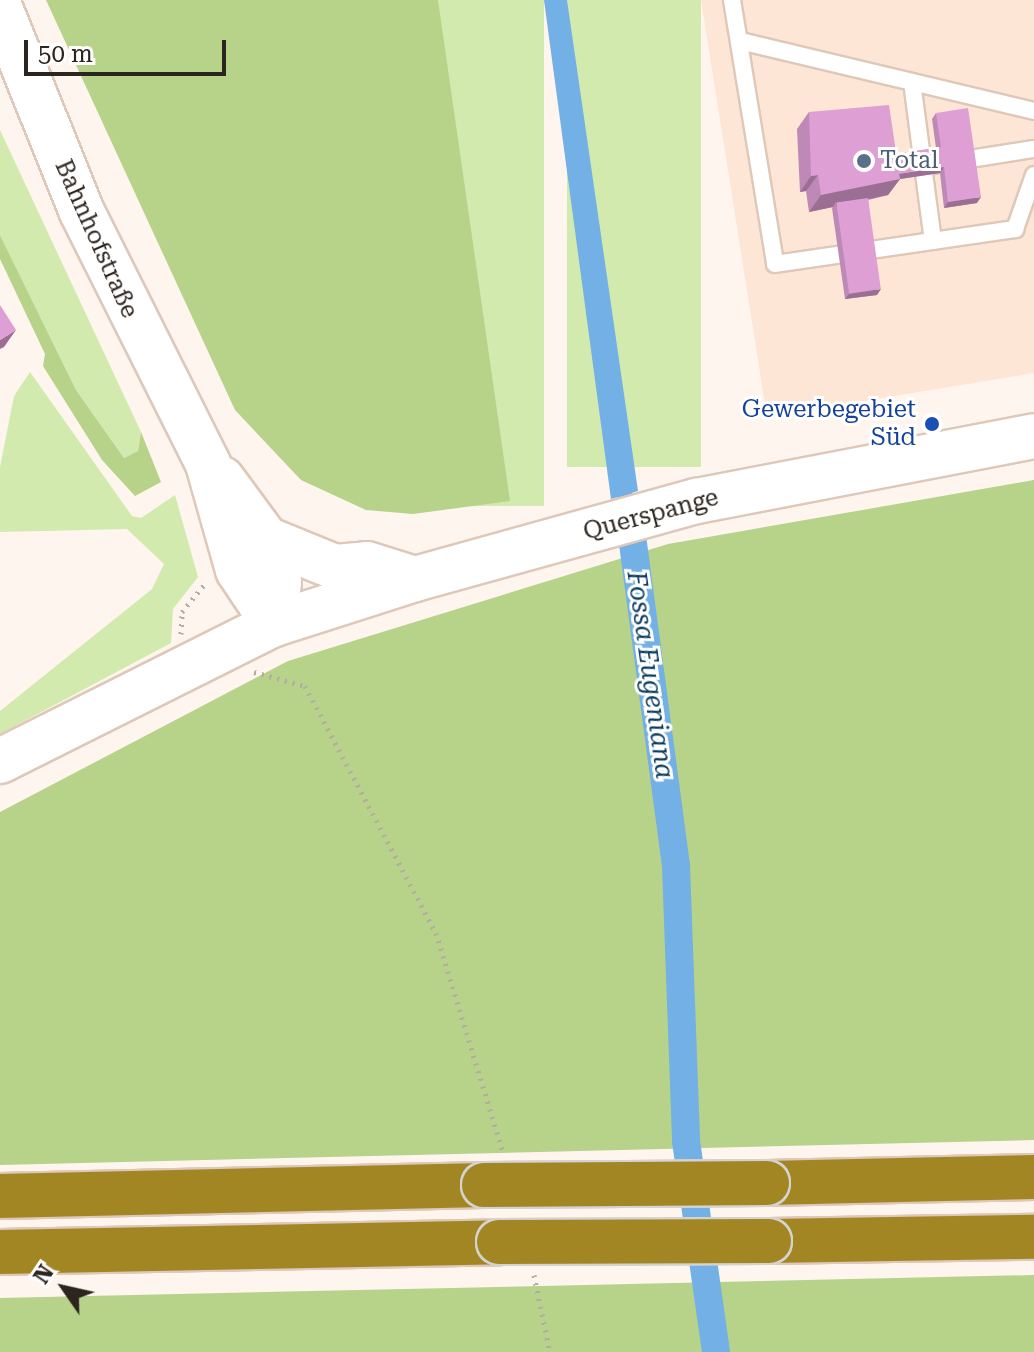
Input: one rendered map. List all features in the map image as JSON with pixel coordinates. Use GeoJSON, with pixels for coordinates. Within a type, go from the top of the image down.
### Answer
{"type":"FeatureCollection","features":[{"type":"Feature","properties":{"kind":"highway"},"geometry":{"type":"LineString","coordinates":[[0,1196],[494,1171],[767,1183],[1034,1177]]}},
{"type":"Feature","properties":{"kind":"highway"},"geometry":{"type":"LineString","coordinates":[[0,1252],[514,1251],[769,1241],[1034,1237]]}},
{"type":"Feature","properties":{"kind":"street","name":"Bahnhofstraße"},"geometry":{"type":"LineString","coordinates":[[0,8],[81,210],[208,464],[238,570],[274,624]]}},
{"type":"Feature","properties":{"kind":"street","name":"Querspange"},"geometry":{"type":"LineString","coordinates":[[0,761],[191,661],[274,624],[415,579],[697,501],[1034,436]]}},
{"type":"Feature","properties":{"kind":"street","name":"Bahnhofstraße"},"geometry":{"type":"LineString","coordinates":[[208,464],[266,539],[279,582],[274,624]]}},
{"type":"Feature","properties":{"kind":"street"},"geometry":{"type":"LineString","coordinates":[[266,539],[335,567],[367,564],[415,579]]}},
{"type":"Feature","properties":{"kind":"lane"},"geometry":{"type":"LineString","coordinates":[[732,0],[775,264],[1015,229],[1034,175]]}},
{"type":"Feature","properties":{"kind":"lane"},"geometry":{"type":"LineString","coordinates":[[740,41],[1034,111]]}},
{"type":"Feature","properties":{"kind":"lane"},"geometry":{"type":"LineString","coordinates":[[912,82],[933,241]]}},
{"type":"Feature","properties":{"kind":"lane"},"geometry":{"type":"LineString","coordinates":[[923,166],[1034,149]]}},
{"type":"Feature","properties":{"kind":"path"},"geometry":{"type":"LineString","coordinates":[[191,661],[178,626],[210,570]]}},
{"type":"Feature","properties":{"kind":"path"},"geometry":{"type":"LineString","coordinates":[[241,676],[253,671],[305,686],[436,933],[494,1171]]}},
{"type":"Feature","properties":{"kind":"path"},"geometry":{"type":"LineString","coordinates":[[514,1251],[550,1352]]}},
{"type":"Feature","properties":{"kind":"shaded area"},"geometry":{"type":"Polygon","coordinates":[[[701,0],[1034,0],[1034,373],[767,417],[701,0]]]}},
{"type":"Feature","properties":{"kind":"green space"},"geometry":{"type":"Polygon","coordinates":[[[46,0],[438,0],[510,501],[413,514],[366,510],[301,480],[235,410],[46,0]]]}},
{"type":"Feature","properties":{"kind":"green space"},"geometry":{"type":"Polygon","coordinates":[[[438,0],[544,0],[544,506],[438,506],[438,0]]]}},
{"type":"Feature","properties":{"kind":"green space"},"geometry":{"type":"Polygon","coordinates":[[[567,0],[701,0],[701,467],[567,467],[567,0]]]}},
{"type":"Feature","properties":{"kind":"green space"},"geometry":{"type":"Polygon","coordinates":[[[0,130],[141,432],[138,451],[124,458],[76,390],[0,235],[0,130]]]}},
{"type":"Feature","properties":{"kind":"green space"},"geometry":{"type":"Polygon","coordinates":[[[0,235],[76,390],[124,458],[138,451],[141,432],[161,482],[135,496],[102,460],[43,366],[45,354],[0,259],[0,235]]]}},
{"type":"Feature","properties":{"kind":"green space"},"geometry":{"type":"Polygon","coordinates":[[[30,372],[132,516],[141,518],[175,495],[198,577],[173,609],[171,643],[0,734],[0,711],[152,589],[164,564],[127,529],[0,532],[0,467],[14,396],[30,372]]]}},
{"type":"Feature","properties":{"kind":"green space"},"geometry":{"type":"Polygon","coordinates":[[[1034,480],[1034,1140],[0,1165],[0,812],[288,661],[668,544],[1034,480]]]}},
{"type":"Feature","properties":{"kind":"green space"},"geometry":{"type":"Polygon","coordinates":[[[1034,1275],[1034,1352],[0,1352],[0,1298],[1034,1275]]]}},
{"type":"Feature","properties":{"kind":"water"},"geometry":{"type":"Polygon","coordinates":[[[544,0],[567,0],[638,491],[611,499],[544,0]]]}},
{"type":"Feature","properties":{"kind":"building"},"geometry":{"type":"Polygon","coordinates":[[[889,105],[900,179],[821,195],[818,175],[811,176],[809,112],[889,105]]]}},
{"type":"Feature","properties":{"kind":"building"},"geometry":{"type":"Polygon","coordinates":[[[968,108],[981,197],[948,202],[944,167],[899,174],[896,154],[941,147],[936,113],[968,108]]]}},
{"type":"Feature","properties":{"kind":"building"},"geometry":{"type":"Polygon","coordinates":[[[868,198],[881,289],[849,294],[836,202],[868,198]]]}},
{"type":"Feature","properties":{"kind":"building"},"geometry":{"type":"Polygon","coordinates":[[[0,305],[16,330],[0,340],[0,305]]]}},
{"type":"Feature","properties":{"kind":"waterway","name":"Fossa Eugeniana"},"geometry":{"type":"LineString","coordinates":[[628,506],[676,866],[686,1141],[716,1352]]}},
{"type":"Feature","properties":{"kind":"place","name":"Total"},"geometry":{"type":"Point","coordinates":[864,161]}},
{"type":"Feature","properties":{"kind":"place","name":"Gewerbegebiet Süd"},"geometry":{"type":"Point","coordinates":[932,424]}}]}
